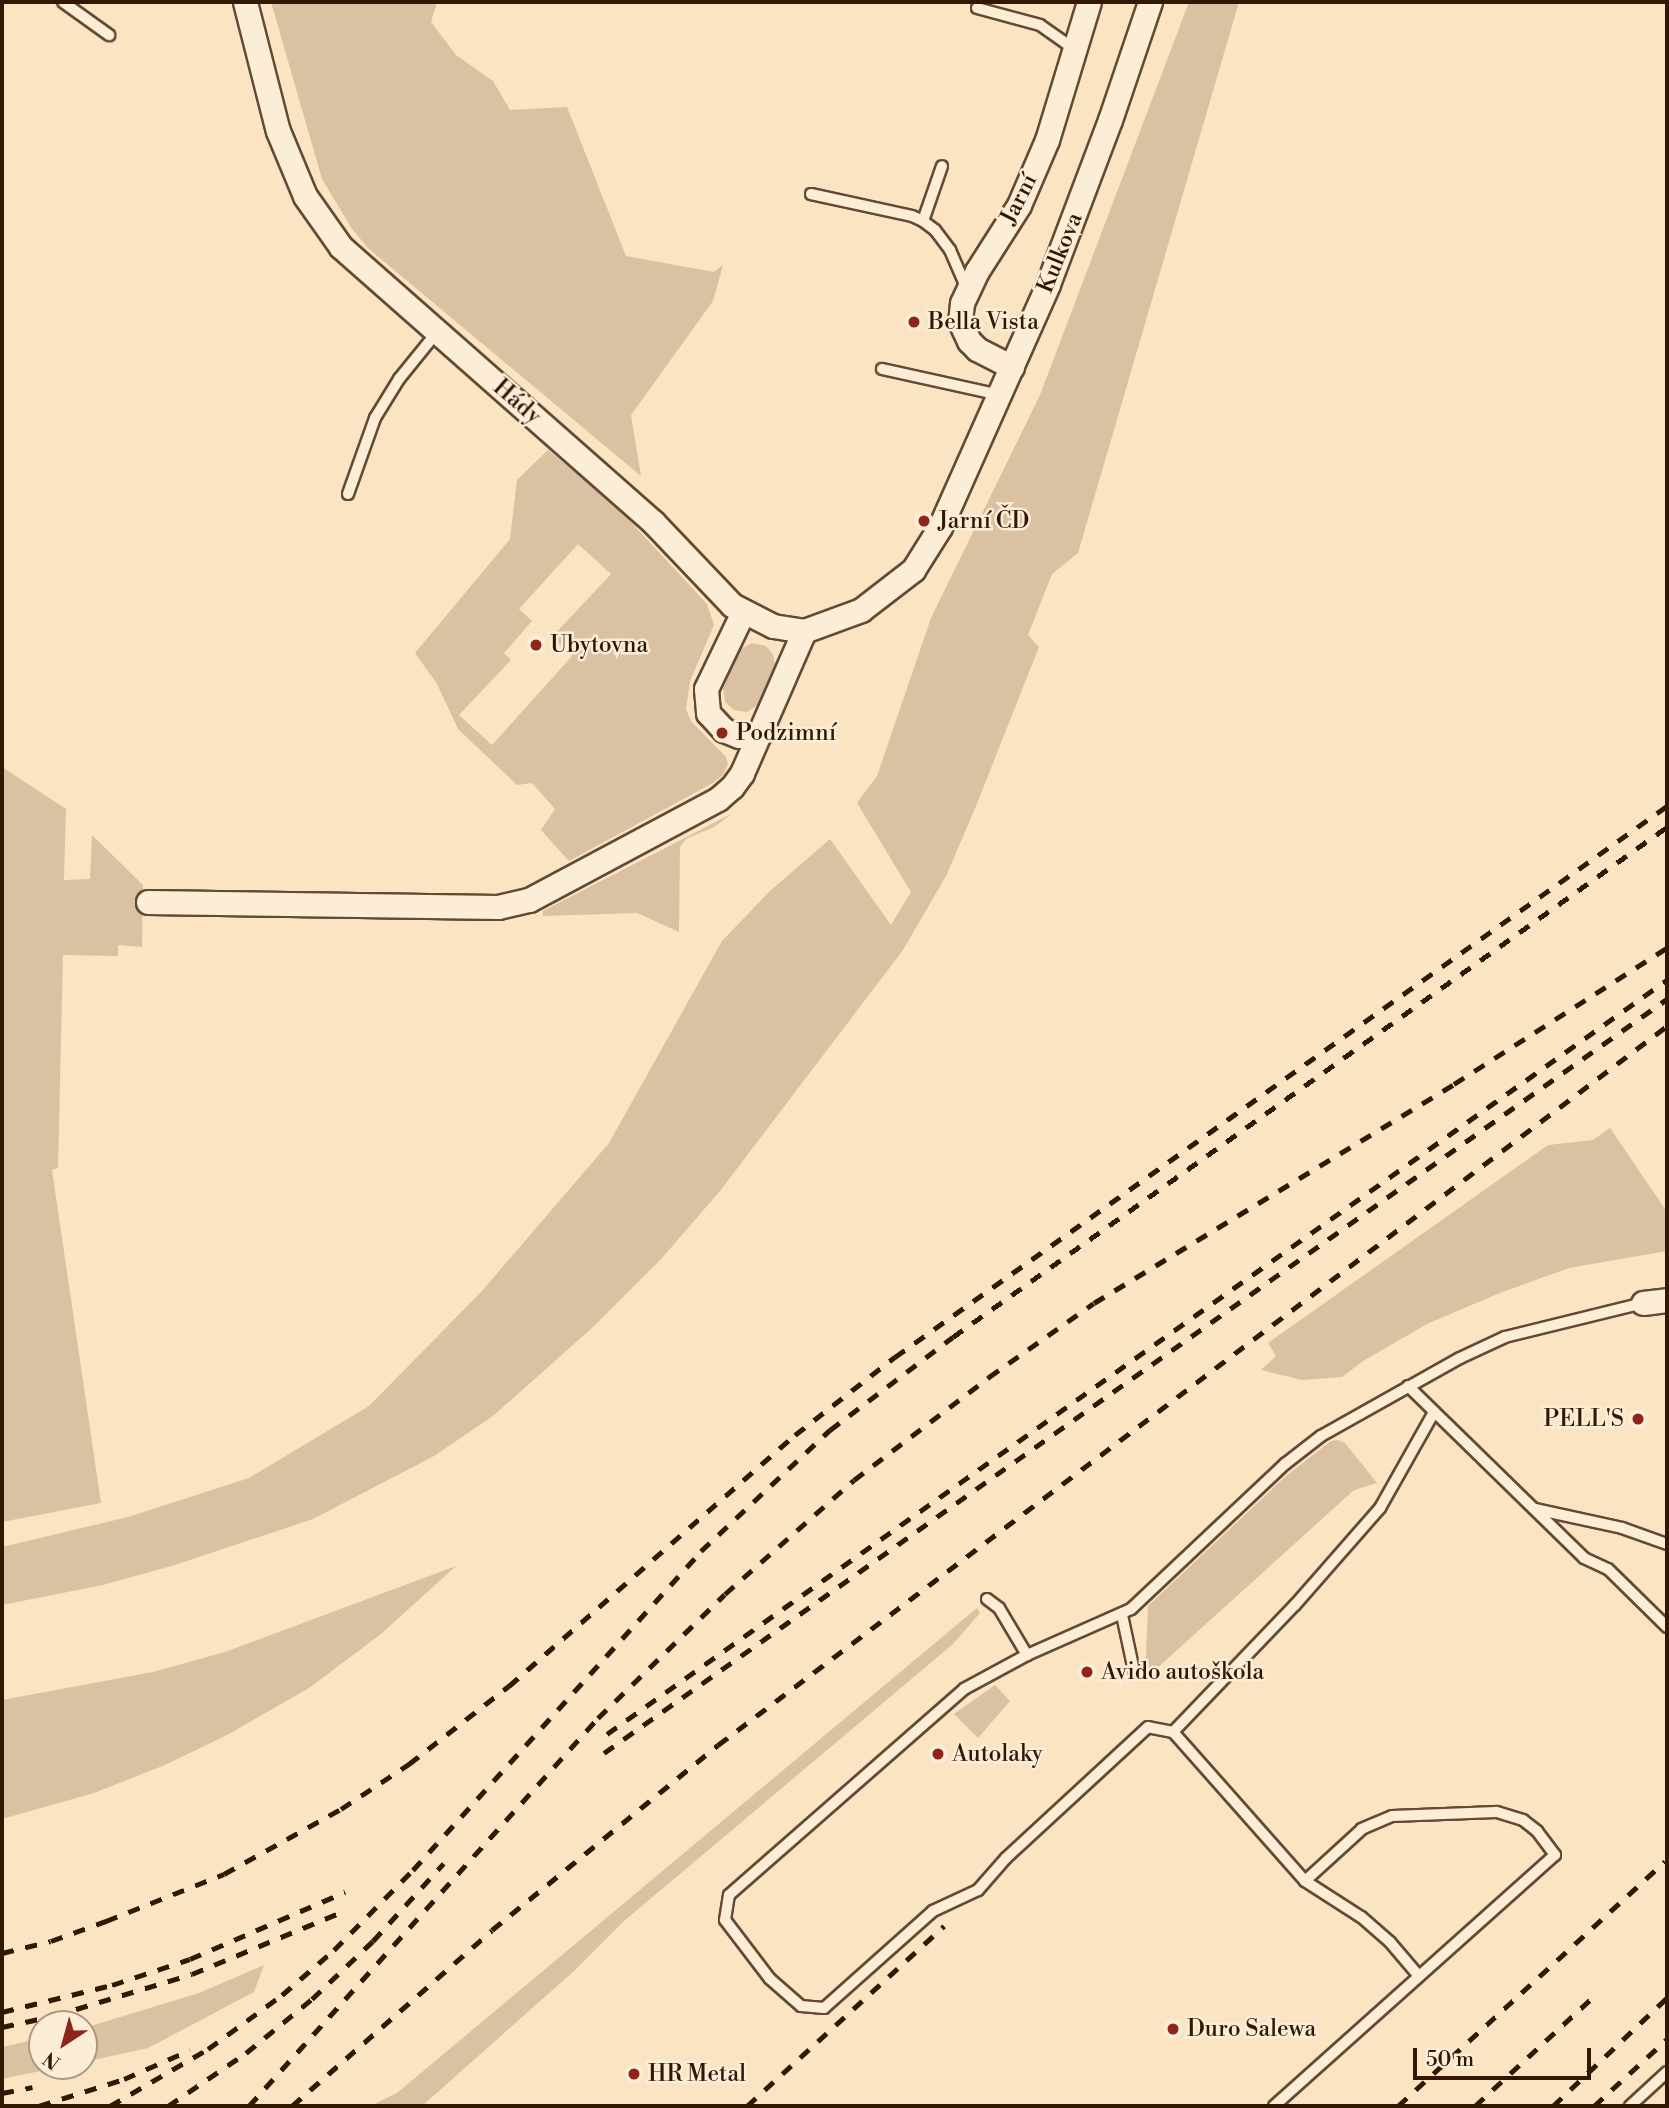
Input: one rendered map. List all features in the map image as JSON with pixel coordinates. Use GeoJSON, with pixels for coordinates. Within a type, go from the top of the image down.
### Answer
{"type":"FeatureCollection","features":[{"type":"Feature","properties":{"kind":"street","name":"Hády"},"geometry":{"type":"LineString","coordinates":[[245,2],[278,131],[314,212],[341,247],[653,522],[732,606],[773,626],[804,631]]}},
{"type":"Feature","properties":{"kind":"street","name":"Jarní"},"geometry":{"type":"LineString","coordinates":[[1012,367],[977,349],[963,332],[960,311],[967,289],[1019,205],[1047,141],[1089,2]]}},
{"type":"Feature","properties":{"kind":"street","name":"Kulkova"},"geometry":{"type":"LineString","coordinates":[[804,631],[861,610],[914,570],[940,527],[1000,395],[1080,203],[1150,2]]}},
{"type":"Feature","properties":{"kind":"street"},"geometry":{"type":"LineString","coordinates":[[743,612],[706,689],[708,713],[724,730],[739,736],[759,734]]}},
{"type":"Feature","properties":{"kind":"street"},"geometry":{"type":"LineString","coordinates":[[148,902],[513,906],[718,799],[742,773],[804,631]]}},
{"type":"Feature","properties":{"kind":"street"},"geometry":{"type":"LineString","coordinates":[[1643,1303],[1667,1300]]}},
{"type":"Feature","properties":{"kind":"lane"},"geometry":{"type":"LineString","coordinates":[[63,2],[109,35]]}},
{"type":"Feature","properties":{"kind":"lane"},"geometry":{"type":"LineString","coordinates":[[976,8],[1040,25],[1076,51]]}},
{"type":"Feature","properties":{"kind":"lane"},"geometry":{"type":"LineString","coordinates":[[923,221],[942,166]]}},
{"type":"Feature","properties":{"kind":"lane"},"geometry":{"type":"LineString","coordinates":[[811,194],[912,216],[923,221],[935,230],[950,250],[967,289]]}},
{"type":"Feature","properties":{"kind":"lane"},"geometry":{"type":"LineString","coordinates":[[348,494],[375,418],[399,379],[437,332]]}},
{"type":"Feature","properties":{"kind":"lane"},"geometry":{"type":"LineString","coordinates":[[882,369],[1000,395]]}},
{"type":"Feature","properties":{"kind":"lane"},"geometry":{"type":"LineString","coordinates":[[1418,1975],[1390,1942],[1361,1917],[1305,1881],[1173,1732],[1148,1727],[1006,1858],[978,1891],[933,1911],[824,2008],[801,2006],[770,1979],[725,1920],[729,1895],[964,1689],[1027,1655],[1122,1615],[1285,1464],[1321,1436],[1408,1386],[1505,1337],[1643,1303]]}},
{"type":"Feature","properties":{"kind":"lane"},"geometry":{"type":"LineString","coordinates":[[1408,1386],[1584,1558],[1608,1569],[1667,1627]]}},
{"type":"Feature","properties":{"kind":"lane"},"geometry":{"type":"LineString","coordinates":[[1173,1732],[1295,1605],[1380,1508],[1434,1412]]}},
{"type":"Feature","properties":{"kind":"lane"},"geometry":{"type":"LineString","coordinates":[[1532,1508],[1622,1528],[1667,1544]]}},
{"type":"Feature","properties":{"kind":"lane"},"geometry":{"type":"LineString","coordinates":[[987,1599],[999,1608],[1027,1655]]}},
{"type":"Feature","properties":{"kind":"lane"},"geometry":{"type":"LineString","coordinates":[[1122,1615],[1134,1671]]}},
{"type":"Feature","properties":{"kind":"lane"},"geometry":{"type":"LineString","coordinates":[[1274,2106],[1555,1855],[1537,1831],[1523,1821],[1496,1812],[1392,1816],[1362,1829],[1305,1881]]}},
{"type":"Feature","properties":{"kind":"lane"},"geometry":{"type":"LineString","coordinates":[[1630,2106],[1667,2072]]}},
{"type":"Feature","properties":{"kind":"shaded area"},"geometry":{"type":"Polygon","coordinates":[[[271,2],[437,2],[431,22],[456,55],[493,81],[510,110],[567,107],[626,256],[714,272],[723,265],[713,301],[631,415],[641,476],[369,249],[352,229],[322,179],[271,2]]]}},
{"type":"Feature","properties":{"kind":"shaded area"},"geometry":{"type":"Polygon","coordinates":[[[1189,2],[1239,2],[1078,553],[1052,574],[1028,635],[1039,647],[976,806],[946,876],[903,950],[720,1191],[662,1258],[593,1327],[493,1416],[434,1456],[313,1519],[175,1565],[103,1585],[2,1605],[2,1547],[128,1517],[249,1478],[369,1406],[482,1291],[609,1143],[722,941],[770,891],[830,839],[891,925],[911,892],[857,803],[877,776],[931,618],[1040,395],[1189,2]]]}},
{"type":"Feature","properties":{"kind":"shaded area"},"geometry":{"type":"Polygon","coordinates":[[[548,450],[615,505],[707,604],[714,625],[690,681],[686,709],[691,721],[726,757],[728,764],[723,775],[713,783],[569,861],[541,830],[555,809],[532,783],[517,785],[458,729],[437,684],[415,653],[510,539],[517,480],[548,450]],[[578,544],[519,609],[532,621],[504,653],[511,660],[459,715],[492,745],[572,656],[552,637],[611,574],[578,544]]]}},
{"type":"Feature","properties":{"kind":"shaded area"},"geometry":{"type":"Polygon","coordinates":[[[752,643],[766,646],[773,654],[776,669],[758,705],[747,712],[734,710],[725,702],[723,688],[740,649],[752,643]]]}},
{"type":"Feature","properties":{"kind":"shaded area"},"geometry":{"type":"Polygon","coordinates":[[[2,767],[66,809],[64,880],[90,879],[92,835],[143,885],[142,947],[118,945],[118,956],[63,955],[58,1168],[52,1170],[101,1503],[2,1522],[2,767]]]}},
{"type":"Feature","properties":{"kind":"shaded area"},"geometry":{"type":"Polygon","coordinates":[[[733,813],[714,827],[686,839],[680,847],[679,932],[637,913],[543,916],[543,911],[733,813]]]}},
{"type":"Feature","properties":{"kind":"shaded area"},"geometry":{"type":"Polygon","coordinates":[[[1610,1128],[1667,1212],[1667,1251],[1569,1268],[1500,1293],[1429,1323],[1363,1361],[1342,1377],[1302,1380],[1261,1370],[1276,1356],[1268,1343],[1548,1145],[1593,1140],[1610,1128]]]}},
{"type":"Feature","properties":{"kind":"shaded area"},"geometry":{"type":"Polygon","coordinates":[[[1331,1441],[1345,1443],[1377,1483],[1354,1490],[1145,1679],[1148,1606],[1286,1476],[1331,1441]]]}},
{"type":"Feature","properties":{"kind":"shaded area"},"geometry":{"type":"Polygon","coordinates":[[[456,1566],[381,1634],[309,1688],[227,1735],[165,1765],[94,1793],[2,1819],[2,1700],[153,1672],[225,1652],[456,1566]]]}},
{"type":"Feature","properties":{"kind":"shaded area"},"geometry":{"type":"Polygon","coordinates":[[[977,1608],[980,1613],[953,1644],[624,1921],[574,1971],[422,2106],[370,2106],[397,2093],[977,1608]]]}},
{"type":"Feature","properties":{"kind":"shaded area"},"geometry":{"type":"Polygon","coordinates":[[[995,1685],[1010,1701],[978,1738],[954,1714],[995,1685]]]}},
{"type":"Feature","properties":{"kind":"shaded area"},"geometry":{"type":"Polygon","coordinates":[[[264,1965],[254,1992],[148,2048],[98,2059],[98,2024],[199,1993],[264,1965]]]}},
{"type":"Feature","properties":{"kind":"shaded area"},"geometry":{"type":"Polygon","coordinates":[[[28,2041],[28,2074],[2,2079],[2,2047],[28,2041]]]}},
{"type":"Feature","properties":{"kind":"railway"},"geometry":{"type":"LineString","coordinates":[[2,1953],[51,1941],[224,1874],[341,1809],[409,1764],[509,1686],[795,1435],[895,1357],[1667,806]]}},
{"type":"Feature","properties":{"kind":"railway"},"geometry":{"type":"LineString","coordinates":[[110,2106],[208,2049],[282,1995],[334,1950],[413,1870],[701,1551],[830,1430],[953,1337],[1667,827]]}},
{"type":"Feature","properties":{"kind":"railway"},"geometry":{"type":"LineString","coordinates":[[249,2106],[598,1718],[725,1594],[854,1480],[989,1377],[1094,1303],[1454,1084],[1667,948]]}},
{"type":"Feature","properties":{"kind":"railway"},"geometry":{"type":"LineString","coordinates":[[607,1734],[1667,980]]}},
{"type":"Feature","properties":{"kind":"railway"},"geometry":{"type":"LineString","coordinates":[[604,1753],[1667,999]]}},
{"type":"Feature","properties":{"kind":"railway"},"geometry":{"type":"LineString","coordinates":[[292,2106],[492,1930],[718,1745],[1667,1026]]}},
{"type":"Feature","properties":{"kind":"railway"},"geometry":{"type":"LineString","coordinates":[[1398,2106],[1665,1861]]}},
{"type":"Feature","properties":{"kind":"railway"},"geometry":{"type":"LineString","coordinates":[[168,2106],[246,2053],[312,1999],[373,1941],[444,1863]]}},
{"type":"Feature","properties":{"kind":"railway"},"geometry":{"type":"LineString","coordinates":[[2,2012],[112,1985],[190,1959],[345,1892]]}},
{"type":"Feature","properties":{"kind":"railway"},"geometry":{"type":"LineString","coordinates":[[2,2027],[53,2016],[192,1974],[339,1913]]}},
{"type":"Feature","properties":{"kind":"railway"},"geometry":{"type":"LineString","coordinates":[[747,2106],[944,1926]]}},
{"type":"Feature","properties":{"kind":"railway"},"geometry":{"type":"LineString","coordinates":[[1475,2106],[1594,1996]]}},
{"type":"Feature","properties":{"kind":"railway"},"geometry":{"type":"LineString","coordinates":[[1553,2106],[1667,1998]]}},
{"type":"Feature","properties":{"kind":"railway"},"geometry":{"type":"LineString","coordinates":[[1594,2106],[1667,2039]]}},
{"type":"Feature","properties":{"kind":"railway"},"geometry":{"type":"LineString","coordinates":[[39,2106],[124,2079],[190,2050]]}},
{"type":"Feature","properties":{"kind":"railway"},"geometry":{"type":"LineString","coordinates":[[2,2093],[32,2087]]}},
{"type":"Feature","properties":{"kind":"place","name":"Bella Vista"},"geometry":{"type":"Point","coordinates":[914,322]}},
{"type":"Feature","properties":{"kind":"place","name":"Jarní ČD"},"geometry":{"type":"Point","coordinates":[924,521]}},
{"type":"Feature","properties":{"kind":"place","name":"Ubytovna"},"geometry":{"type":"Point","coordinates":[536,645]}},
{"type":"Feature","properties":{"kind":"place","name":"Podzimní"},"geometry":{"type":"Point","coordinates":[722,733]}},
{"type":"Feature","properties":{"kind":"place","name":"PELL'S"},"geometry":{"type":"Point","coordinates":[1638,1419]}},
{"type":"Feature","properties":{"kind":"place","name":"Avido autoškola"},"geometry":{"type":"Point","coordinates":[1087,1672]}},
{"type":"Feature","properties":{"kind":"place","name":"Autolaky"},"geometry":{"type":"Point","coordinates":[938,1754]}},
{"type":"Feature","properties":{"kind":"place","name":"Duro Salewa"},"geometry":{"type":"Point","coordinates":[1173,2029]}},
{"type":"Feature","properties":{"kind":"place","name":"HR Metal"},"geometry":{"type":"Point","coordinates":[634,2074]}}]}
